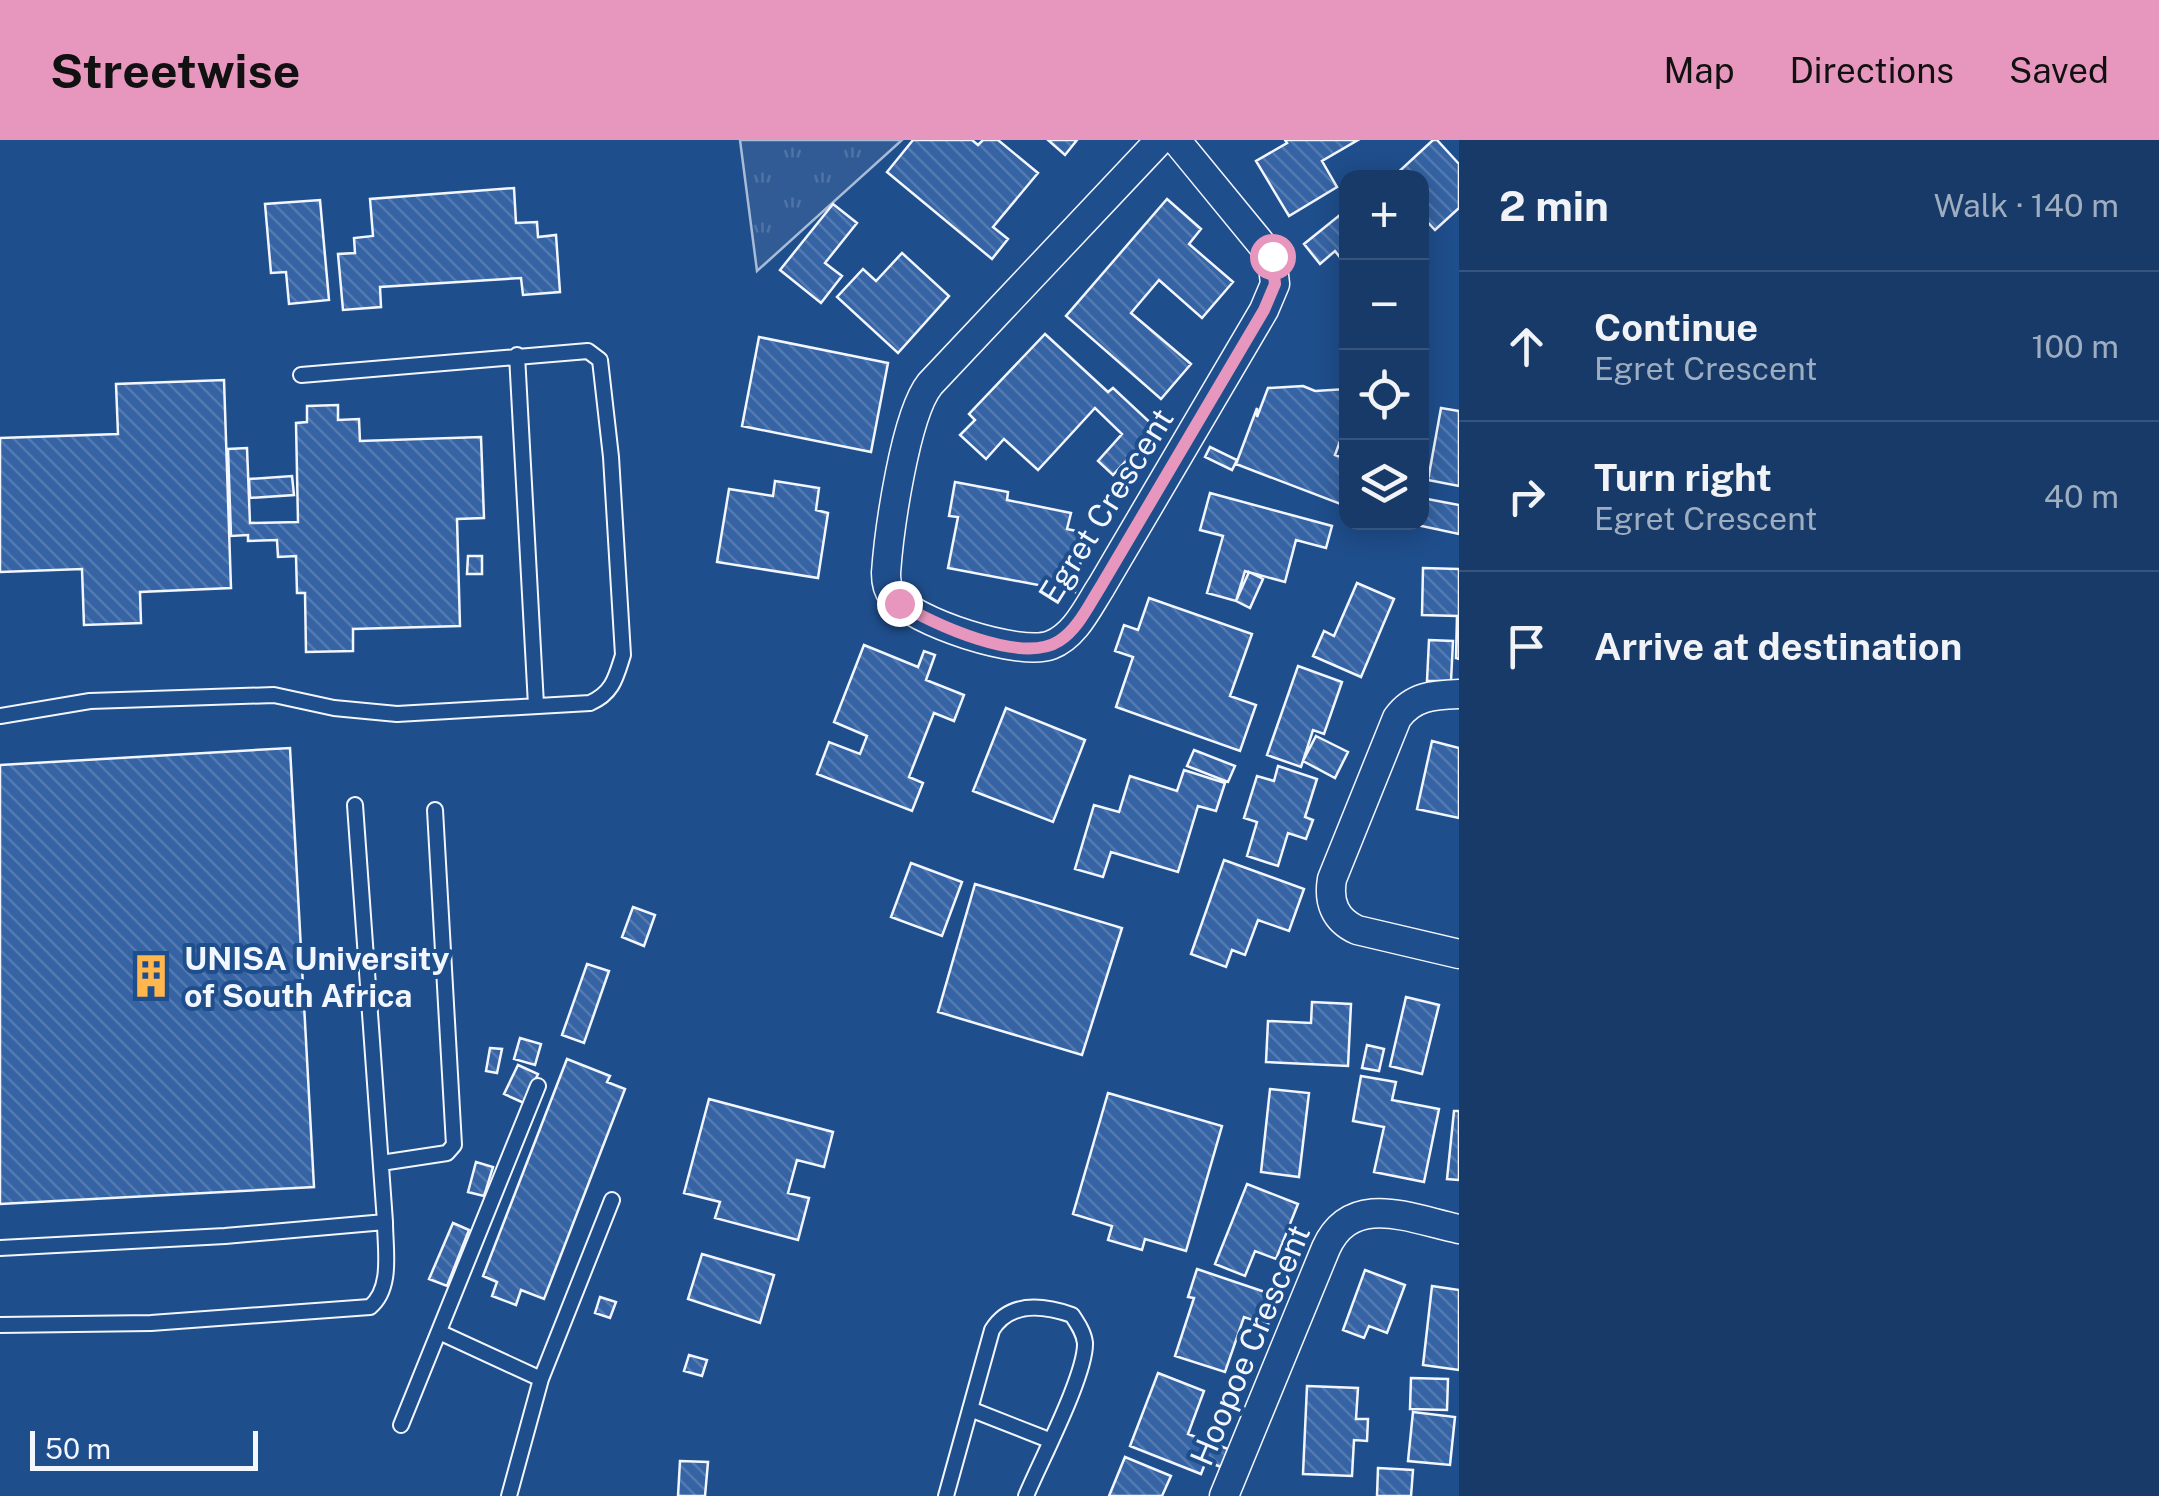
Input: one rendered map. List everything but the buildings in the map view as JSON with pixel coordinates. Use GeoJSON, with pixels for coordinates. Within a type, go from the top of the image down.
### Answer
{"type":"FeatureCollection","features":[{"type":"Feature","properties":{"kind":"street","name":"Egret Crescent"},"geometry":{"type":"LineString","coordinates":[[1160,140],[918,400],[886,573],[890,593],[911,610],[974,637],[1016,648],[1042,648],[1062,640],[1078,623],[1101,586],[1264,310],[1275,284],[1272,256],[1176,140]]}},
{"type":"Feature","properties":{"kind":"street"},"geometry":{"type":"LineString","coordinates":[[1459,694],[1420,698],[1400,714],[1335,871],[1330,895],[1342,922],[1357,930],[1459,954]]}},
{"type":"Feature","properties":{"kind":"street","name":"Hoopoe Crescent"},"geometry":{"type":"LineString","coordinates":[[1224,1496],[1338,1227],[1351,1217],[1378,1214],[1459,1229]]}},
{"type":"Feature","properties":{"kind":"lane"},"geometry":{"type":"LineString","coordinates":[[0,716],[90,702],[274,695],[382,713],[590,703],[604,697],[614,684],[623,655],[611,457],[600,360],[588,351],[300,375]]}},
{"type":"Feature","properties":{"kind":"lane"},"geometry":{"type":"LineString","coordinates":[[517,355],[536,705]]}},
{"type":"Feature","properties":{"kind":"lane"},"geometry":{"type":"LineString","coordinates":[[0,1324],[151,1322],[370,1307],[378,1301],[384,1286],[385,1222],[355,804]]}},
{"type":"Feature","properties":{"kind":"lane"},"geometry":{"type":"LineString","coordinates":[[381,1163],[447,1154],[454,1145],[435,810]]}},
{"type":"Feature","properties":{"kind":"lane"},"geometry":{"type":"LineString","coordinates":[[401,1426],[538,1086]]}},
{"type":"Feature","properties":{"kind":"lane"},"geometry":{"type":"LineString","coordinates":[[509,1496],[541,1378],[612,1200]]}},
{"type":"Feature","properties":{"kind":"lane"},"geometry":{"type":"LineString","coordinates":[[0,1248],[224,1236],[385,1222]]}},
{"type":"Feature","properties":{"kind":"lane"},"geometry":{"type":"LineString","coordinates":[[946,1496],[992,1330],[998,1320],[1026,1307],[1048,1308],[1072,1315],[1085,1339],[1084,1358],[1026,1496]]}},
{"type":"Feature","properties":{"kind":"lane"},"geometry":{"type":"LineString","coordinates":[[439,1332],[541,1378]]}},
{"type":"Feature","properties":{"kind":"lane"},"geometry":{"type":"LineString","coordinates":[[970,1410],[1050,1440]]}},
{"type":"Feature","properties":{"kind":"green space"},"geometry":{"type":"Polygon","coordinates":[[[740,140],[902,140],[757,271],[740,140]]]}},
{"type":"Feature","properties":{"kind":"place","name":"UNISA University of South Africa"},"geometry":{"type":"Point","coordinates":[151,976]}},
{"type":"Feature","properties":{"kind":"route"},"geometry":{"type":"LineString","coordinates":[[899,603],[998,644],[1029,649],[1062,640],[1078,623],[1101,586],[1264,310],[1275,284],[1272,256]]}}]}
